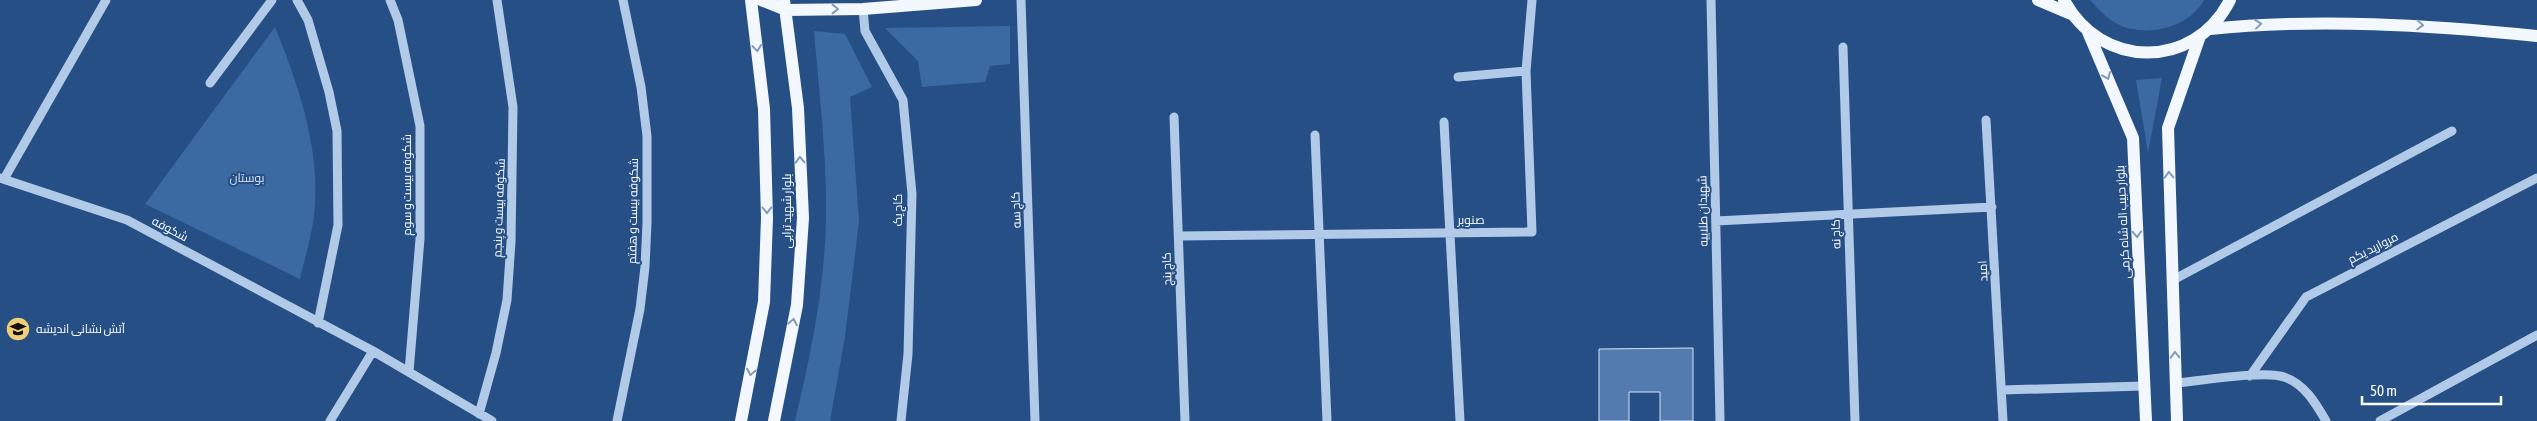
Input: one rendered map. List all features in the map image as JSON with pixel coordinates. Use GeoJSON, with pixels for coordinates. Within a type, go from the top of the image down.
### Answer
{"type":"FeatureCollection","features":[{"type":"Feature","properties":{"kind":"main road","name":"بلوار شهید ترابی"},"geometry":{"type":"LineString","coordinates":[[741,421],[764,302],[767,218],[764,109],[751,0]]}},
{"type":"Feature","properties":{"kind":"main road"},"geometry":{"type":"LineString","coordinates":[[761,0],[785,5],[863,9],[976,0]]}},
{"type":"Feature","properties":{"kind":"main road"},"geometry":{"type":"LineString","coordinates":[[2038,0],[2072,14]]}},
{"type":"Feature","properties":{"kind":"main road"},"geometry":{"type":"LineString","coordinates":[[2064,0],[2072,14],[2088,32],[2108,45],[2139,52],[2155,53],[2178,48],[2205,33],[2224,12],[2230,0]]}},
{"type":"Feature","properties":{"kind":"main road","name":"بلوار شهید ترابی"},"geometry":{"type":"LineString","coordinates":[[774,421],[796,305],[803,218],[798,108],[785,5]]}},
{"type":"Feature","properties":{"kind":"main road"},"geometry":{"type":"LineString","coordinates":[[2205,33],[2269,23],[2423,25],[2537,36]]}},
{"type":"Feature","properties":{"kind":"main road","name":"بلوار حبیب اله شاه کرمی"},"geometry":{"type":"LineString","coordinates":[[2088,32],[2133,138],[2146,421]]}},
{"type":"Feature","properties":{"kind":"main road"},"geometry":{"type":"LineString","coordinates":[[2177,421],[2168,128],[2205,33]]}},
{"type":"Feature","properties":{"kind":"street"},"geometry":{"type":"LineString","coordinates":[[2,179],[106,0]]}},
{"type":"Feature","properties":{"kind":"street"},"geometry":{"type":"LineString","coordinates":[[210,83],[272,0]]}},
{"type":"Feature","properties":{"kind":"street"},"geometry":{"type":"LineString","coordinates":[[298,0],[308,20],[330,92],[336,131],[338,225],[318,323]]}},
{"type":"Feature","properties":{"kind":"street","name":"شکوفه بیست و سوم"},"geometry":{"type":"LineString","coordinates":[[390,0],[398,20],[420,126],[420,239],[409,372]]}},
{"type":"Feature","properties":{"kind":"street","name":"شکوفه بیست و پنجم"},"geometry":{"type":"LineString","coordinates":[[479,414],[496,352],[507,300],[512,242],[514,107],[497,0]]}},
{"type":"Feature","properties":{"kind":"street","name":"شکوفه بیست و هفتم"},"geometry":{"type":"LineString","coordinates":[[617,421],[640,308],[646,266],[647,223],[647,136],[641,87],[622,0]]}},
{"type":"Feature","properties":{"kind":"street","name":"کاج سه"},"geometry":{"type":"LineString","coordinates":[[1021,0],[1035,421]]}},
{"type":"Feature","properties":{"kind":"street","name":"صنوبر"},"geometry":{"type":"LineString","coordinates":[[1179,236],[1320,236],[1449,232],[1532,232],[1526,71],[1532,0]]}},
{"type":"Feature","properties":{"kind":"street","name":"شهیدان طلاییه"},"geometry":{"type":"LineString","coordinates":[[1711,0],[1720,421]]}},
{"type":"Feature","properties":{"kind":"street","name":"کاج یک"},"geometry":{"type":"LineString","coordinates":[[863,9],[865,31],[903,100],[912,194],[908,354],[902,421]]}},
{"type":"Feature","properties":{"kind":"street","name":"کاج نه"},"geometry":{"type":"LineString","coordinates":[[1842,47],[1855,421]]}},
{"type":"Feature","properties":{"kind":"street"},"geometry":{"type":"LineString","coordinates":[[1458,77],[1526,71]]}},
{"type":"Feature","properties":{"kind":"street","name":"کاج پنج"},"geometry":{"type":"LineString","coordinates":[[1174,117],[1185,421]]}},
{"type":"Feature","properties":{"kind":"street","name":"امید"},"geometry":{"type":"LineString","coordinates":[[1986,120],[2003,421]]}},
{"type":"Feature","properties":{"kind":"street"},"geometry":{"type":"LineString","coordinates":[[1444,122],[1460,421]]}},
{"type":"Feature","properties":{"kind":"street"},"geometry":{"type":"LineString","coordinates":[[2173,280],[2452,131]]}},
{"type":"Feature","properties":{"kind":"street"},"geometry":{"type":"LineString","coordinates":[[1315,134],[1326,421]]}},
{"type":"Feature","properties":{"kind":"street","name":"مروارید یکم"},"geometry":{"type":"LineString","coordinates":[[2250,376],[2306,297],[2537,178]]}},
{"type":"Feature","properties":{"kind":"street","name":"شکوفه"},"geometry":{"type":"LineString","coordinates":[[2,179],[127,220],[373,351],[492,421]]}},
{"type":"Feature","properties":{"kind":"street"},"geometry":{"type":"LineString","coordinates":[[1716,220],[1992,207]]}},
{"type":"Feature","properties":{"kind":"street"},"geometry":{"type":"LineString","coordinates":[[2380,421],[2537,335]]}},
{"type":"Feature","properties":{"kind":"street"},"geometry":{"type":"LineString","coordinates":[[330,421],[373,351]]}},
{"type":"Feature","properties":{"kind":"street"},"geometry":{"type":"LineString","coordinates":[[2176,384],[2250,376],[2284,377],[2312,396],[2326,421]]}},
{"type":"Feature","properties":{"kind":"street"},"geometry":{"type":"LineString","coordinates":[[2002,390],[2144,386]]}},
{"type":"Feature","properties":{"kind":"green space"},"geometry":{"type":"Polygon","coordinates":[[[2090,0],[2204,0],[2189,17],[2179,23],[2158,30],[2135,30],[2114,22],[2090,0]]]}},
{"type":"Feature","properties":{"kind":"green space"},"geometry":{"type":"Polygon","coordinates":[[[1010,26],[1010,64],[990,66],[985,82],[922,87],[918,61],[885,28],[1010,26]]]}},
{"type":"Feature","properties":{"kind":"green space","name":"بوستان"},"geometry":{"type":"Polygon","coordinates":[[[275,27],[301,99],[312,148],[315,173],[313,223],[300,279],[145,204],[275,27]]]}},
{"type":"Feature","properties":{"kind":"green space"},"geometry":{"type":"Polygon","coordinates":[[[814,31],[845,34],[872,87],[850,97],[859,221],[845,337],[830,421],[795,421],[816,320],[825,243],[825,170],[814,31]]]}},
{"type":"Feature","properties":{"kind":"green space"},"geometry":{"type":"Polygon","coordinates":[[[2162,78],[2148,153],[2136,80],[2162,78]]]}},
{"type":"Feature","properties":{"kind":"building"},"geometry":{"type":"Polygon","coordinates":[[[1693,348],[1693,421],[1660,421],[1660,392],[1629,392],[1629,421],[1599,421],[1599,349],[1693,348]]]}},
{"type":"Feature","properties":{"kind":"place","name":"آتش نشانی اندیشه"},"geometry":{"type":"Point","coordinates":[18,329]}}]}
